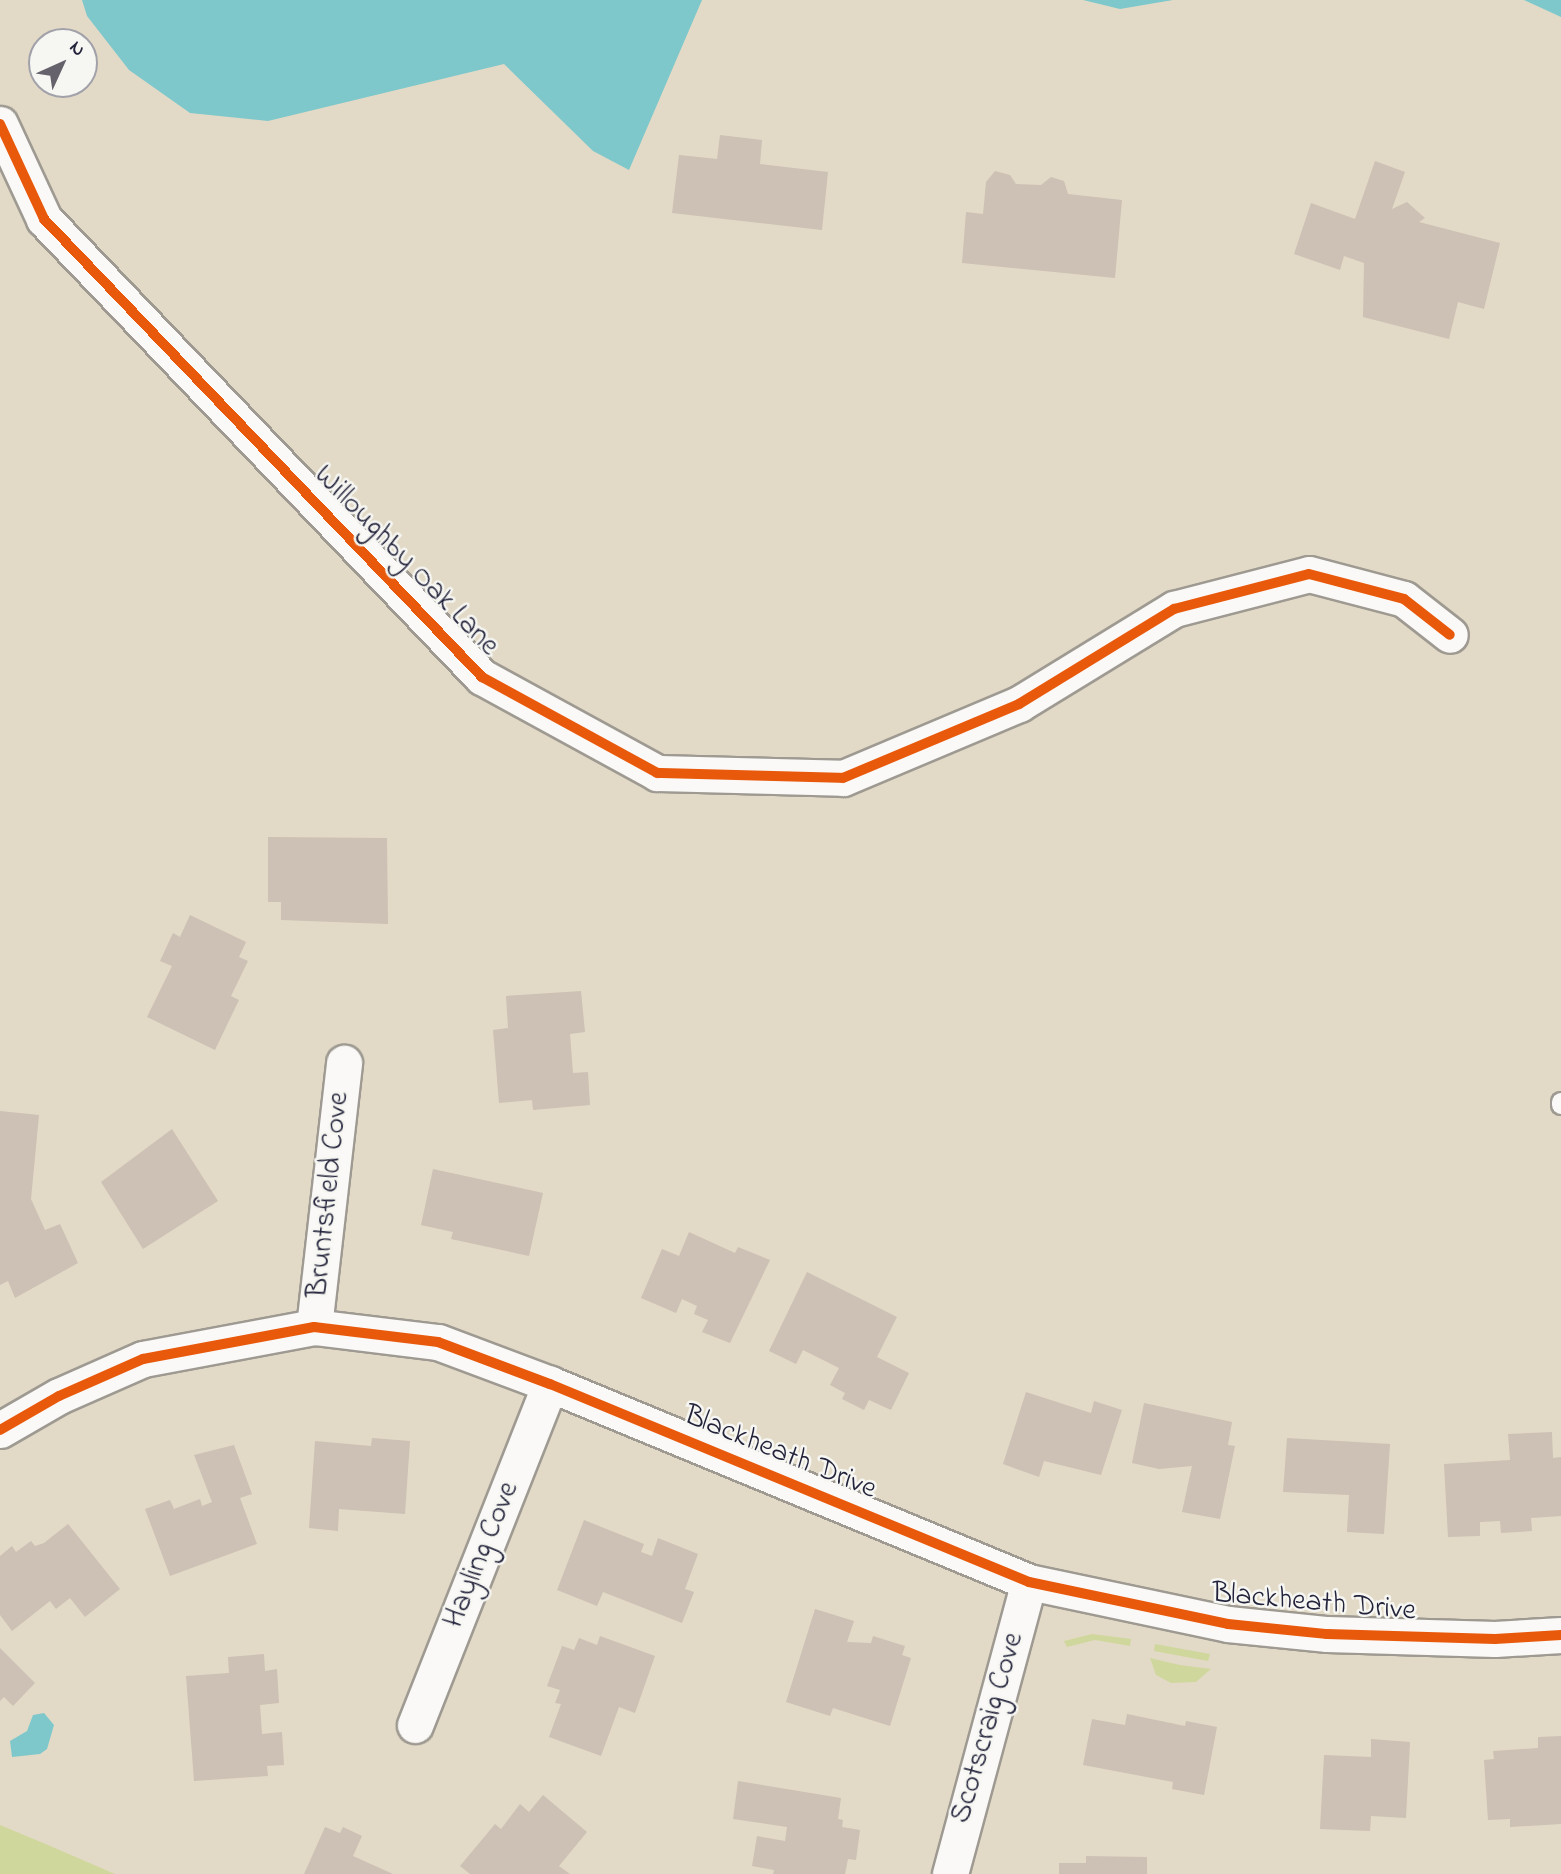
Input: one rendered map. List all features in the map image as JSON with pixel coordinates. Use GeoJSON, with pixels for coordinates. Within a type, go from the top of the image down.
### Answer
{"type":"FeatureCollection","features":[{"type":"Feature","properties":{"kind":"street","name":"Willoughby Oak Lane"},"geometry":{"type":"LineString","coordinates":[[0,124],[44,219],[482,677],[657,773],[843,778],[1019,704],[1174,608],[1309,574],[1405,599],[1450,635]]}},
{"type":"Feature","properties":{"kind":"street","name":"Bruntsfield Cove"},"geometry":{"type":"LineString","coordinates":[[314,1327],[344,1063]]}},
{"type":"Feature","properties":{"kind":"street","name":"Blackheath Drive"},"geometry":{"type":"LineString","coordinates":[[0,1430],[59,1396],[143,1359],[314,1327],[438,1342],[550,1384],[1029,1582],[1176,1615],[1315,1633],[1495,1639],[1561,1635]]}},
{"type":"Feature","properties":{"kind":"street","name":"Hayling Cove"},"geometry":{"type":"LineString","coordinates":[[415,1725],[550,1384]]}},
{"type":"Feature","properties":{"kind":"street","name":"Scotscraig Cove"},"geometry":{"type":"LineString","coordinates":[[950,1874],[1029,1582]]}},
{"type":"Feature","properties":{"kind":"green space"},"geometry":{"type":"Polygon","coordinates":[[[1092,1634],[1131,1639],[1130,1646],[1095,1640],[1067,1647],[1064,1641],[1092,1634]]]}},
{"type":"Feature","properties":{"kind":"green space"},"geometry":{"type":"Polygon","coordinates":[[[1155,1644],[1210,1654],[1208,1661],[1154,1651],[1155,1644]]]}},
{"type":"Feature","properties":{"kind":"green space"},"geometry":{"type":"Polygon","coordinates":[[[1150,1658],[1211,1669],[1196,1682],[1171,1683],[1156,1675],[1150,1658]]]}},
{"type":"Feature","properties":{"kind":"green space"},"geometry":{"type":"Polygon","coordinates":[[[0,1825],[48,1845],[115,1874],[0,1874],[0,1825]]]}},
{"type":"Feature","properties":{"kind":"water"},"geometry":{"type":"Polygon","coordinates":[[[82,0],[702,0],[629,170],[593,151],[504,64],[268,121],[190,113],[129,70],[87,16],[82,0]]]}},
{"type":"Feature","properties":{"kind":"water"},"geometry":{"type":"Polygon","coordinates":[[[1083,0],[1173,0],[1120,9],[1083,0]]]}},
{"type":"Feature","properties":{"kind":"water"},"geometry":{"type":"Polygon","coordinates":[[[1524,0],[1561,0],[1561,17],[1524,0]]]}},
{"type":"Feature","properties":{"kind":"water"},"geometry":{"type":"Polygon","coordinates":[[[44,1713],[54,1725],[47,1749],[40,1754],[12,1757],[10,1741],[27,1731],[33,1715],[44,1713]]]}},
{"type":"Feature","properties":{"kind":"building"},"geometry":{"type":"Polygon","coordinates":[[[720,135],[762,140],[760,164],[828,172],[822,230],[672,213],[679,155],[717,159],[720,135]]]}},
{"type":"Feature","properties":{"kind":"building"},"geometry":{"type":"Polygon","coordinates":[[[1375,161],[1405,172],[1392,209],[1407,202],[1425,218],[1419,222],[1500,243],[1484,309],[1458,302],[1449,339],[1363,317],[1364,263],[1344,256],[1340,270],[1294,254],[1311,203],[1355,219],[1375,161]]]}},
{"type":"Feature","properties":{"kind":"building"},"geometry":{"type":"Polygon","coordinates":[[[995,171],[1010,175],[1016,184],[1041,185],[1051,177],[1064,181],[1068,194],[1122,200],[1115,278],[962,263],[966,212],[983,214],[986,182],[995,171]]]}},
{"type":"Feature","properties":{"kind":"building"},"geometry":{"type":"Polygon","coordinates":[[[268,837],[387,838],[388,924],[281,920],[281,902],[268,902],[268,837]]]}},
{"type":"Feature","properties":{"kind":"building"},"geometry":{"type":"Polygon","coordinates":[[[190,915],[246,942],[239,957],[248,961],[231,996],[239,1000],[215,1050],[147,1017],[172,966],[160,961],[173,933],[180,937],[190,915]]]}},
{"type":"Feature","properties":{"kind":"building"},"geometry":{"type":"Polygon","coordinates":[[[581,991],[585,1032],[570,1034],[573,1073],[588,1072],[590,1105],[533,1110],[532,1100],[499,1103],[493,1030],[508,1028],[506,996],[581,991]]]}},
{"type":"Feature","properties":{"kind":"building"},"geometry":{"type":"Polygon","coordinates":[[[0,1111],[39,1115],[31,1199],[45,1230],[60,1224],[78,1263],[15,1298],[8,1281],[0,1285],[0,1111]]]}},
{"type":"Feature","properties":{"kind":"building"},"geometry":{"type":"Polygon","coordinates":[[[172,1129],[218,1201],[143,1249],[101,1182],[172,1129]]]}},
{"type":"Feature","properties":{"kind":"building"},"geometry":{"type":"Polygon","coordinates":[[[433,1169],[543,1193],[529,1256],[451,1239],[453,1232],[421,1225],[433,1169]]]}},
{"type":"Feature","properties":{"kind":"building"},"geometry":{"type":"Polygon","coordinates":[[[689,1232],[735,1253],[738,1247],[770,1260],[730,1343],[702,1332],[708,1320],[694,1314],[697,1306],[682,1299],[676,1313],[641,1298],[662,1249],[679,1256],[689,1232]]]}},
{"type":"Feature","properties":{"kind":"building"},"geometry":{"type":"Polygon","coordinates":[[[807,1272],[897,1317],[877,1357],[909,1373],[891,1410],[869,1400],[864,1410],[842,1399],[845,1393],[830,1385],[839,1368],[803,1350],[796,1364],[769,1351],[807,1272]]]}},
{"type":"Feature","properties":{"kind":"building"},"geometry":{"type":"Polygon","coordinates":[[[1026,1392],[1091,1413],[1094,1401],[1122,1410],[1101,1475],[1044,1461],[1039,1477],[1003,1464],[1026,1392]]]}},
{"type":"Feature","properties":{"kind":"building"},"geometry":{"type":"Polygon","coordinates":[[[1144,1403],[1232,1422],[1228,1445],[1235,1446],[1220,1519],[1182,1512],[1192,1466],[1159,1469],[1132,1463],[1144,1403]]]}},
{"type":"Feature","properties":{"kind":"building"},"geometry":{"type":"Polygon","coordinates":[[[1552,1432],[1553,1458],[1561,1457],[1561,1516],[1531,1518],[1532,1531],[1501,1533],[1500,1521],[1480,1522],[1480,1536],[1448,1537],[1444,1464],[1510,1460],[1508,1434],[1552,1432]]]}},
{"type":"Feature","properties":{"kind":"building"},"geometry":{"type":"Polygon","coordinates":[[[372,1438],[410,1441],[405,1514],[339,1509],[338,1531],[309,1528],[315,1441],[371,1446],[372,1438]]]}},
{"type":"Feature","properties":{"kind":"building"},"geometry":{"type":"Polygon","coordinates":[[[1287,1438],[1390,1444],[1384,1534],[1347,1532],[1349,1495],[1283,1492],[1287,1438]]]}},
{"type":"Feature","properties":{"kind":"building"},"geometry":{"type":"Polygon","coordinates":[[[234,1445],[252,1494],[240,1498],[257,1544],[170,1576],[145,1509],[170,1500],[174,1509],[200,1499],[202,1506],[212,1502],[194,1455],[234,1445]]]}},
{"type":"Feature","properties":{"kind":"building"},"geometry":{"type":"Polygon","coordinates":[[[584,1520],[644,1544],[641,1552],[652,1556],[658,1538],[698,1554],[685,1589],[694,1592],[682,1623],[603,1592],[597,1606],[557,1590],[584,1520]]]}},
{"type":"Feature","properties":{"kind":"building"},"geometry":{"type":"Polygon","coordinates":[[[68,1524],[120,1589],[85,1617],[70,1598],[56,1609],[50,1601],[12,1631],[0,1615],[0,1556],[12,1546],[16,1552],[31,1541],[35,1546],[44,1543],[68,1524]]]}},
{"type":"Feature","properties":{"kind":"building"},"geometry":{"type":"Polygon","coordinates":[[[815,1609],[854,1621],[847,1642],[871,1643],[873,1636],[905,1646],[902,1655],[911,1658],[890,1726],[833,1708],[830,1716],[786,1702],[815,1609]]]}},
{"type":"Feature","properties":{"kind":"building"},"geometry":{"type":"Polygon","coordinates":[[[600,1636],[655,1656],[635,1713],[619,1707],[601,1756],[549,1737],[561,1704],[555,1703],[560,1690],[547,1686],[562,1646],[574,1650],[579,1638],[597,1645],[600,1636]]]}},
{"type":"Feature","properties":{"kind":"building"},"geometry":{"type":"Polygon","coordinates":[[[0,1648],[35,1683],[13,1706],[4,1697],[0,1701],[0,1648]]]}},
{"type":"Feature","properties":{"kind":"building"},"geometry":{"type":"Polygon","coordinates":[[[264,1654],[265,1671],[277,1669],[279,1703],[260,1705],[262,1734],[282,1732],[284,1765],[267,1766],[268,1776],[194,1781],[186,1676],[229,1673],[228,1657],[264,1654]]]}},
{"type":"Feature","properties":{"kind":"building"},"geometry":{"type":"Polygon","coordinates":[[[1127,1714],[1185,1726],[1186,1721],[1217,1727],[1204,1795],[1172,1789],[1173,1782],[1083,1765],[1092,1719],[1125,1725],[1127,1714]]]}},
{"type":"Feature","properties":{"kind":"building"},"geometry":{"type":"Polygon","coordinates":[[[1561,1736],[1561,1824],[1510,1827],[1510,1819],[1488,1820],[1484,1760],[1494,1759],[1493,1751],[1538,1748],[1538,1737],[1561,1736]]]}},
{"type":"Feature","properties":{"kind":"building"},"geometry":{"type":"Polygon","coordinates":[[[1371,1739],[1410,1742],[1406,1818],[1371,1816],[1370,1831],[1320,1829],[1324,1755],[1371,1757],[1371,1739]]]}},
{"type":"Feature","properties":{"kind":"building"},"geometry":{"type":"Polygon","coordinates":[[[738,1781],[841,1798],[838,1819],[843,1820],[842,1827],[860,1830],[856,1860],[848,1859],[845,1874],[773,1874],[774,1870],[752,1866],[757,1836],[785,1841],[787,1827],[733,1819],[738,1781]]]}},
{"type":"Feature","properties":{"kind":"building"},"geometry":{"type":"Polygon","coordinates":[[[543,1795],[587,1832],[559,1866],[570,1874],[470,1874],[460,1866],[495,1824],[501,1829],[520,1804],[529,1812],[543,1795]]]}},
{"type":"Feature","properties":{"kind":"building"},"geometry":{"type":"Polygon","coordinates":[[[325,1827],[340,1833],[343,1827],[362,1836],[353,1856],[393,1874],[304,1874],[325,1827]]]}},
{"type":"Feature","properties":{"kind":"building"},"geometry":{"type":"Polygon","coordinates":[[[1086,1856],[1147,1857],[1147,1874],[1059,1874],[1059,1863],[1086,1863],[1086,1856]]]}},
{"type":"Feature","properties":{"kind":"cycle path"},"geometry":{"type":"LineString","coordinates":[[0,124],[44,219],[482,677],[657,773],[843,778],[1019,704],[1174,609],[1309,574],[1404,599],[1450,635]]}},
{"type":"Feature","properties":{"kind":"cycle path"},"geometry":{"type":"LineString","coordinates":[[0,1430],[59,1396],[143,1359],[314,1327],[438,1342],[550,1384],[1029,1582],[1228,1624],[1327,1634],[1495,1639],[1561,1635]]}}]}
